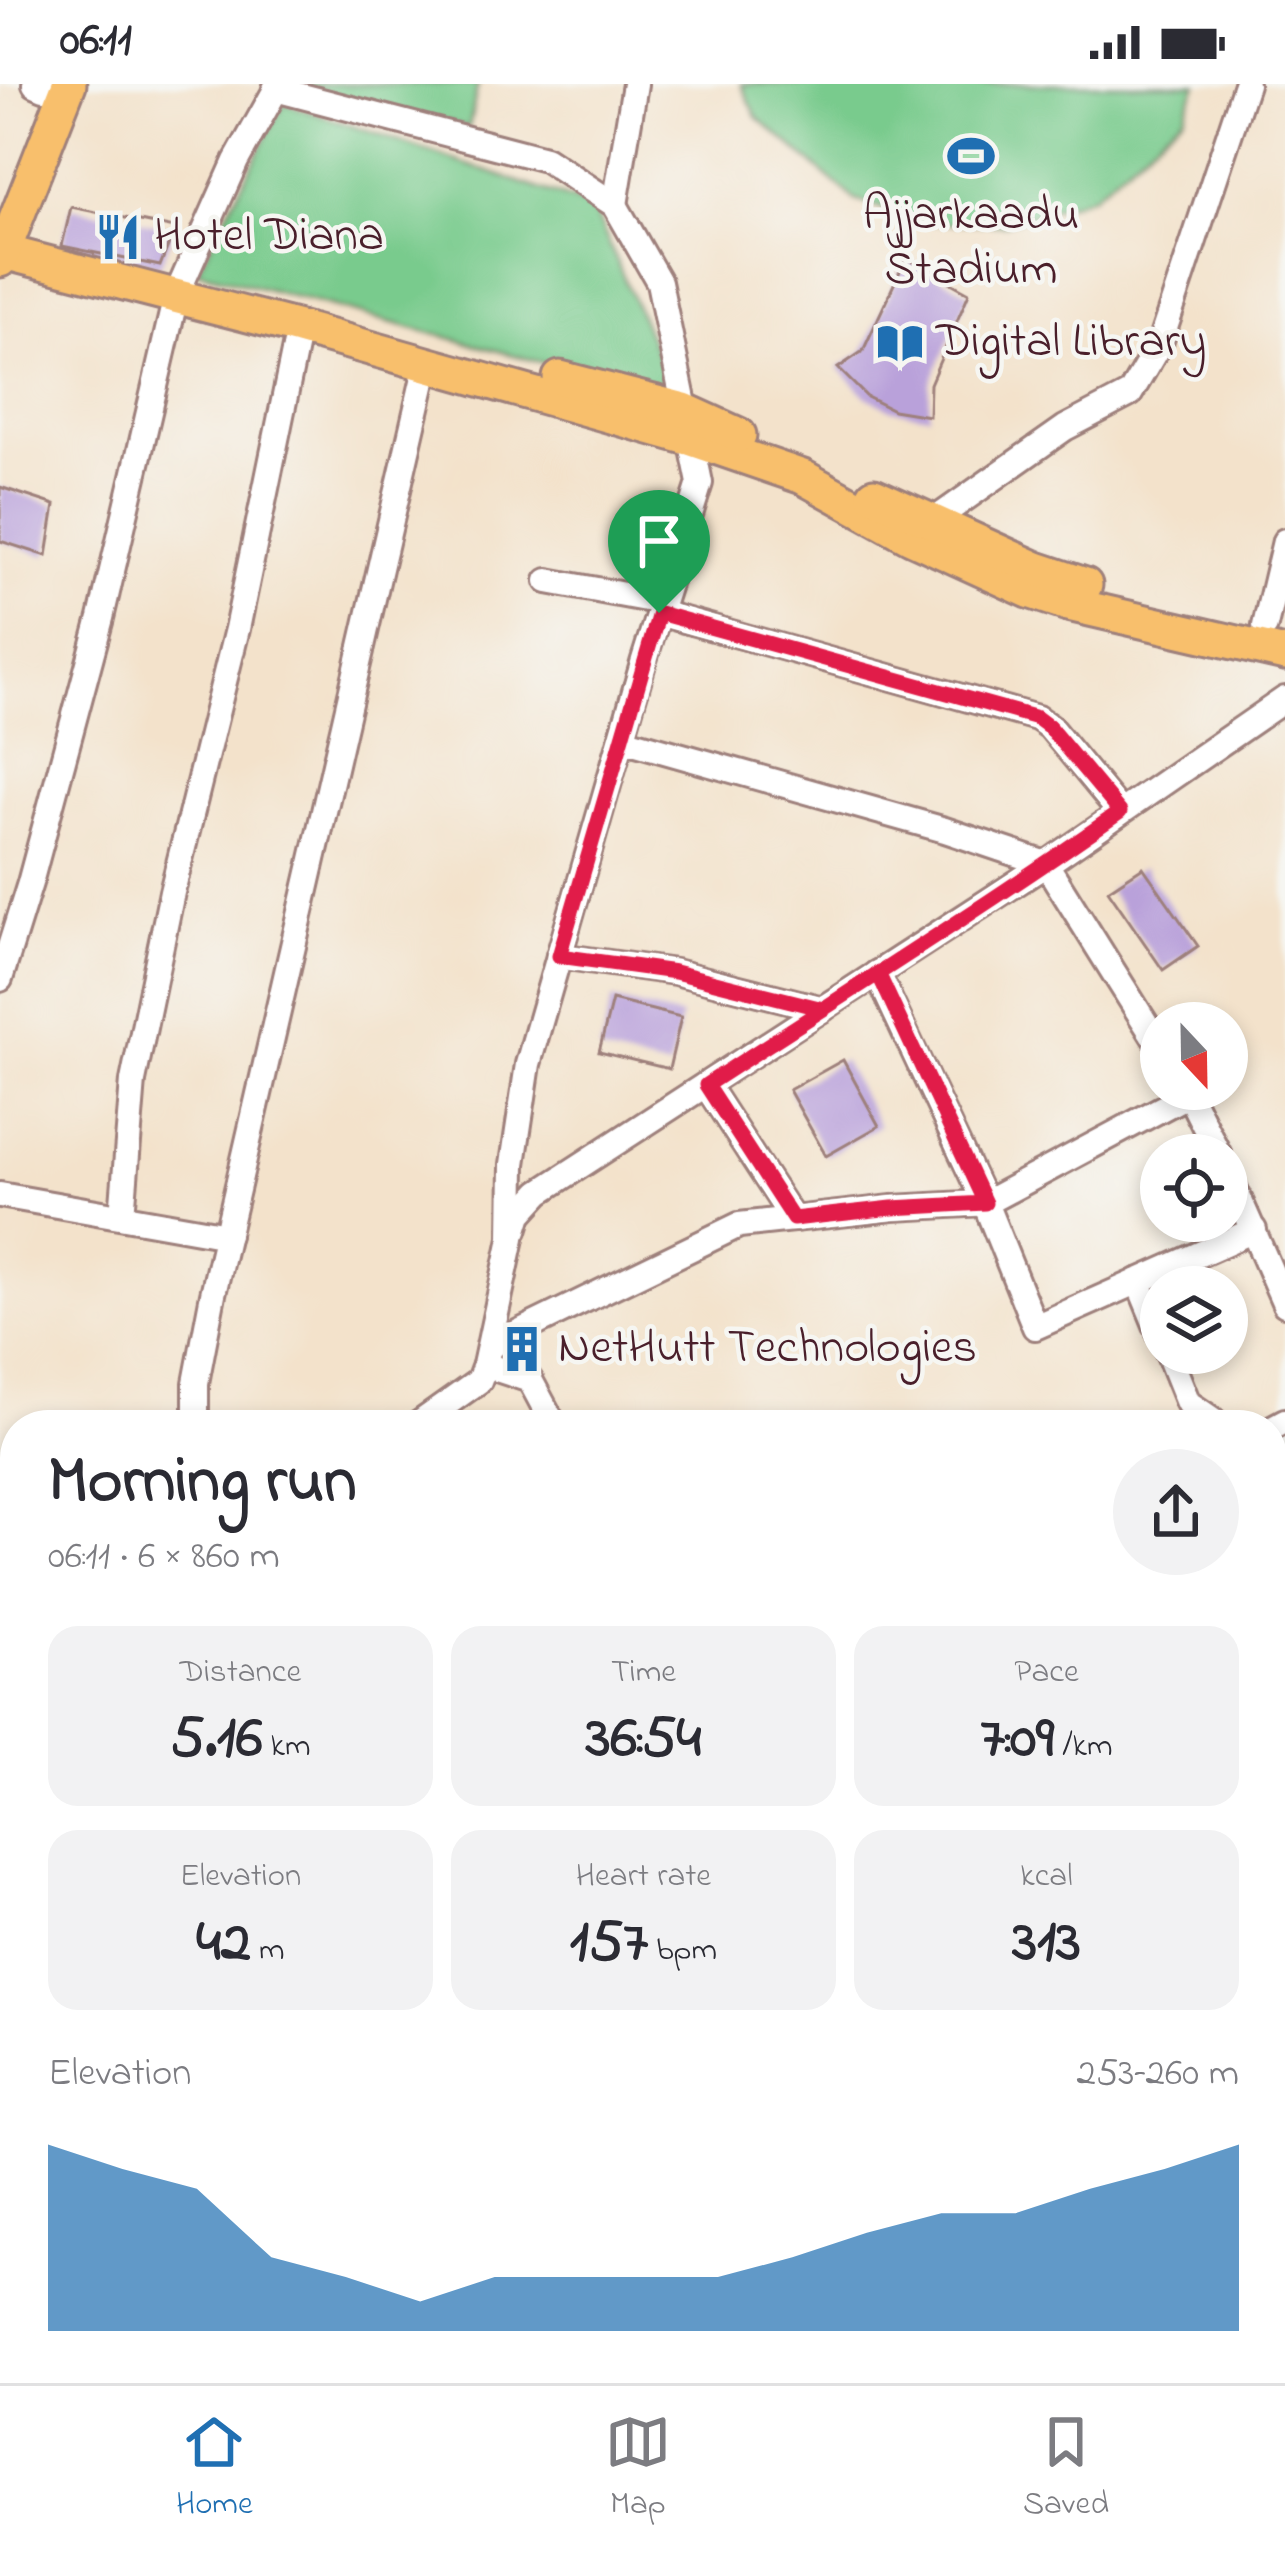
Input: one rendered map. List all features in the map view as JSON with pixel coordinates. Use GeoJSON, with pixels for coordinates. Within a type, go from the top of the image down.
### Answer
{"type":"FeatureCollection","features":[{"type":"Feature","properties":{"kind":"main road"},"geometry":{"type":"LineString","coordinates":[[48,85],[2,247],[179,290],[337,320],[687,424],[933,521],[1076,584],[1278,637]]}},
{"type":"Feature","properties":{"kind":"main road"},"geometry":{"type":"LineString","coordinates":[[0,199],[48,85]]}},
{"type":"Feature","properties":{"kind":"main road"},"geometry":{"type":"LineString","coordinates":[[179,290],[427,364],[687,424],[803,477],[911,537],[1068,604],[1278,637]]}},
{"type":"Feature","properties":{"kind":"street"},"geometry":{"type":"LineString","coordinates":[[615,205],[634,84]]}},
{"type":"Feature","properties":{"kind":"street"},"geometry":{"type":"LineString","coordinates":[[933,521],[1065,428],[1130,394],[1160,343],[1246,84]]}},
{"type":"Feature","properties":{"kind":"street"},"geometry":{"type":"LineString","coordinates":[[0,979],[101,618],[179,290],[236,161],[277,87],[545,159],[615,205],[659,282],[700,484],[528,1064],[513,1164],[512,1238]]}},
{"type":"Feature","properties":{"kind":"street"},"geometry":{"type":"LineString","coordinates":[[122,1216],[133,1081],[172,892],[237,629],[299,328]]}},
{"type":"Feature","properties":{"kind":"street"},"geometry":{"type":"LineString","coordinates":[[196,1410],[196,1383],[227,1235],[427,364]]}},
{"type":"Feature","properties":{"kind":"street"},"geometry":{"type":"LineString","coordinates":[[1278,637],[1285,541]]}},
{"type":"Feature","properties":{"kind":"street"},"geometry":{"type":"LineString","coordinates":[[548,581],[660,608],[1037,718],[1120,812]]}},
{"type":"Feature","properties":{"kind":"street"},"geometry":{"type":"LineString","coordinates":[[438,1410],[479,1382],[512,1238],[520,1214],[539,1192],[1046,864],[1285,699]]}},
{"type":"Feature","properties":{"kind":"street"},"geometry":{"type":"LineString","coordinates":[[622,739],[1046,864],[1140,1014]]}},
{"type":"Feature","properties":{"kind":"street"},"geometry":{"type":"LineString","coordinates":[[559,956],[675,972],[823,1009]]}},
{"type":"Feature","properties":{"kind":"street"},"geometry":{"type":"LineString","coordinates":[[878,973],[985,1203],[1035,1327],[1255,1230]]}},
{"type":"Feature","properties":{"kind":"street"},"geometry":{"type":"LineString","coordinates":[[706,1085],[793,1219]]}},
{"type":"Feature","properties":{"kind":"street"},"geometry":{"type":"LineString","coordinates":[[488,1355],[740,1225],[985,1203],[1154,1110]]}},
{"type":"Feature","properties":{"kind":"street"},"geometry":{"type":"LineString","coordinates":[[0,1195],[227,1235]]}},
{"type":"Feature","properties":{"kind":"street"},"geometry":{"type":"LineString","coordinates":[[1248,1215],[1285,1304]]}},
{"type":"Feature","properties":{"kind":"street"},"geometry":{"type":"LineString","coordinates":[[1138,1281],[1140,1286]]}},
{"type":"Feature","properties":{"kind":"street"},"geometry":{"type":"LineString","coordinates":[[488,1355],[530,1380],[546,1410]]}},
{"type":"Feature","properties":{"kind":"street"},"geometry":{"type":"LineString","coordinates":[[1176,1374],[1188,1403],[1198,1410]]}},
{"type":"Feature","properties":{"kind":"green space"},"geometry":{"type":"Polygon","coordinates":[[[305,84],[478,84],[469,127],[301,90],[305,84]]]}},
{"type":"Feature","properties":{"kind":"green space","name":"Ajjarkaadu Stadium"},"geometry":{"type":"Polygon","coordinates":[[[741,84],[1197,84],[1184,115],[1092,196],[1005,224],[930,223],[855,200],[757,117],[741,84]]]}},
{"type":"Feature","properties":{"kind":"green space"},"geometry":{"type":"Polygon","coordinates":[[[284,103],[593,207],[665,373],[661,394],[197,271],[284,103]]]}},
{"type":"Feature","properties":{"kind":"building","name":"Hotel Diana"},"geometry":{"type":"Polygon","coordinates":[[[71,207],[175,228],[160,266],[62,246],[71,207]]]}},
{"type":"Feature","properties":{"kind":"building"},"geometry":{"type":"Polygon","coordinates":[[[906,258],[969,293],[930,384],[929,416],[893,410],[867,397],[838,368],[863,351],[906,258]]]}},
{"type":"Feature","properties":{"kind":"building"},"geometry":{"type":"Polygon","coordinates":[[[0,487],[55,505],[47,556],[0,541],[0,487]]]}},
{"type":"Feature","properties":{"kind":"building"},"geometry":{"type":"Polygon","coordinates":[[[1143,867],[1198,946],[1163,970],[1108,890],[1143,867]]]}},
{"type":"Feature","properties":{"kind":"building"},"geometry":{"type":"Polygon","coordinates":[[[612,1000],[681,1017],[669,1069],[599,1052],[612,1000]]]}},
{"type":"Feature","properties":{"kind":"building"},"geometry":{"type":"Polygon","coordinates":[[[843,1060],[879,1126],[826,1156],[789,1090],[843,1060]]]}},
{"type":"Feature","properties":{"kind":"building","name":"NetHutt Technologies"},"geometry":{"type":"Polygon","coordinates":[[[525,1343],[532,1359],[517,1367],[507,1356],[525,1343]]]}},
{"type":"Feature","properties":{"kind":"place","name":"Ajjarkaadu Stadium"},"geometry":{"type":"Point","coordinates":[971,156]}},
{"type":"Feature","properties":{"kind":"place","name":"Hotel Diana"},"geometry":{"type":"Point","coordinates":[118,237]}},
{"type":"Feature","properties":{"kind":"place","name":"Digital Library"},"geometry":{"type":"Point","coordinates":[900,343]}},
{"type":"Feature","properties":{"kind":"place","name":"NetHutt Technologies"},"geometry":{"type":"Point","coordinates":[522,1349]}},
{"type":"Feature","properties":{"kind":"route"},"geometry":{"type":"LineString","coordinates":[[659,613],[559,956],[675,972],[823,1009],[878,973],[985,1203],[793,1219],[706,1085],[823,1009],[878,973],[1046,864],[1120,812],[1037,718],[659,613]]}}]}
